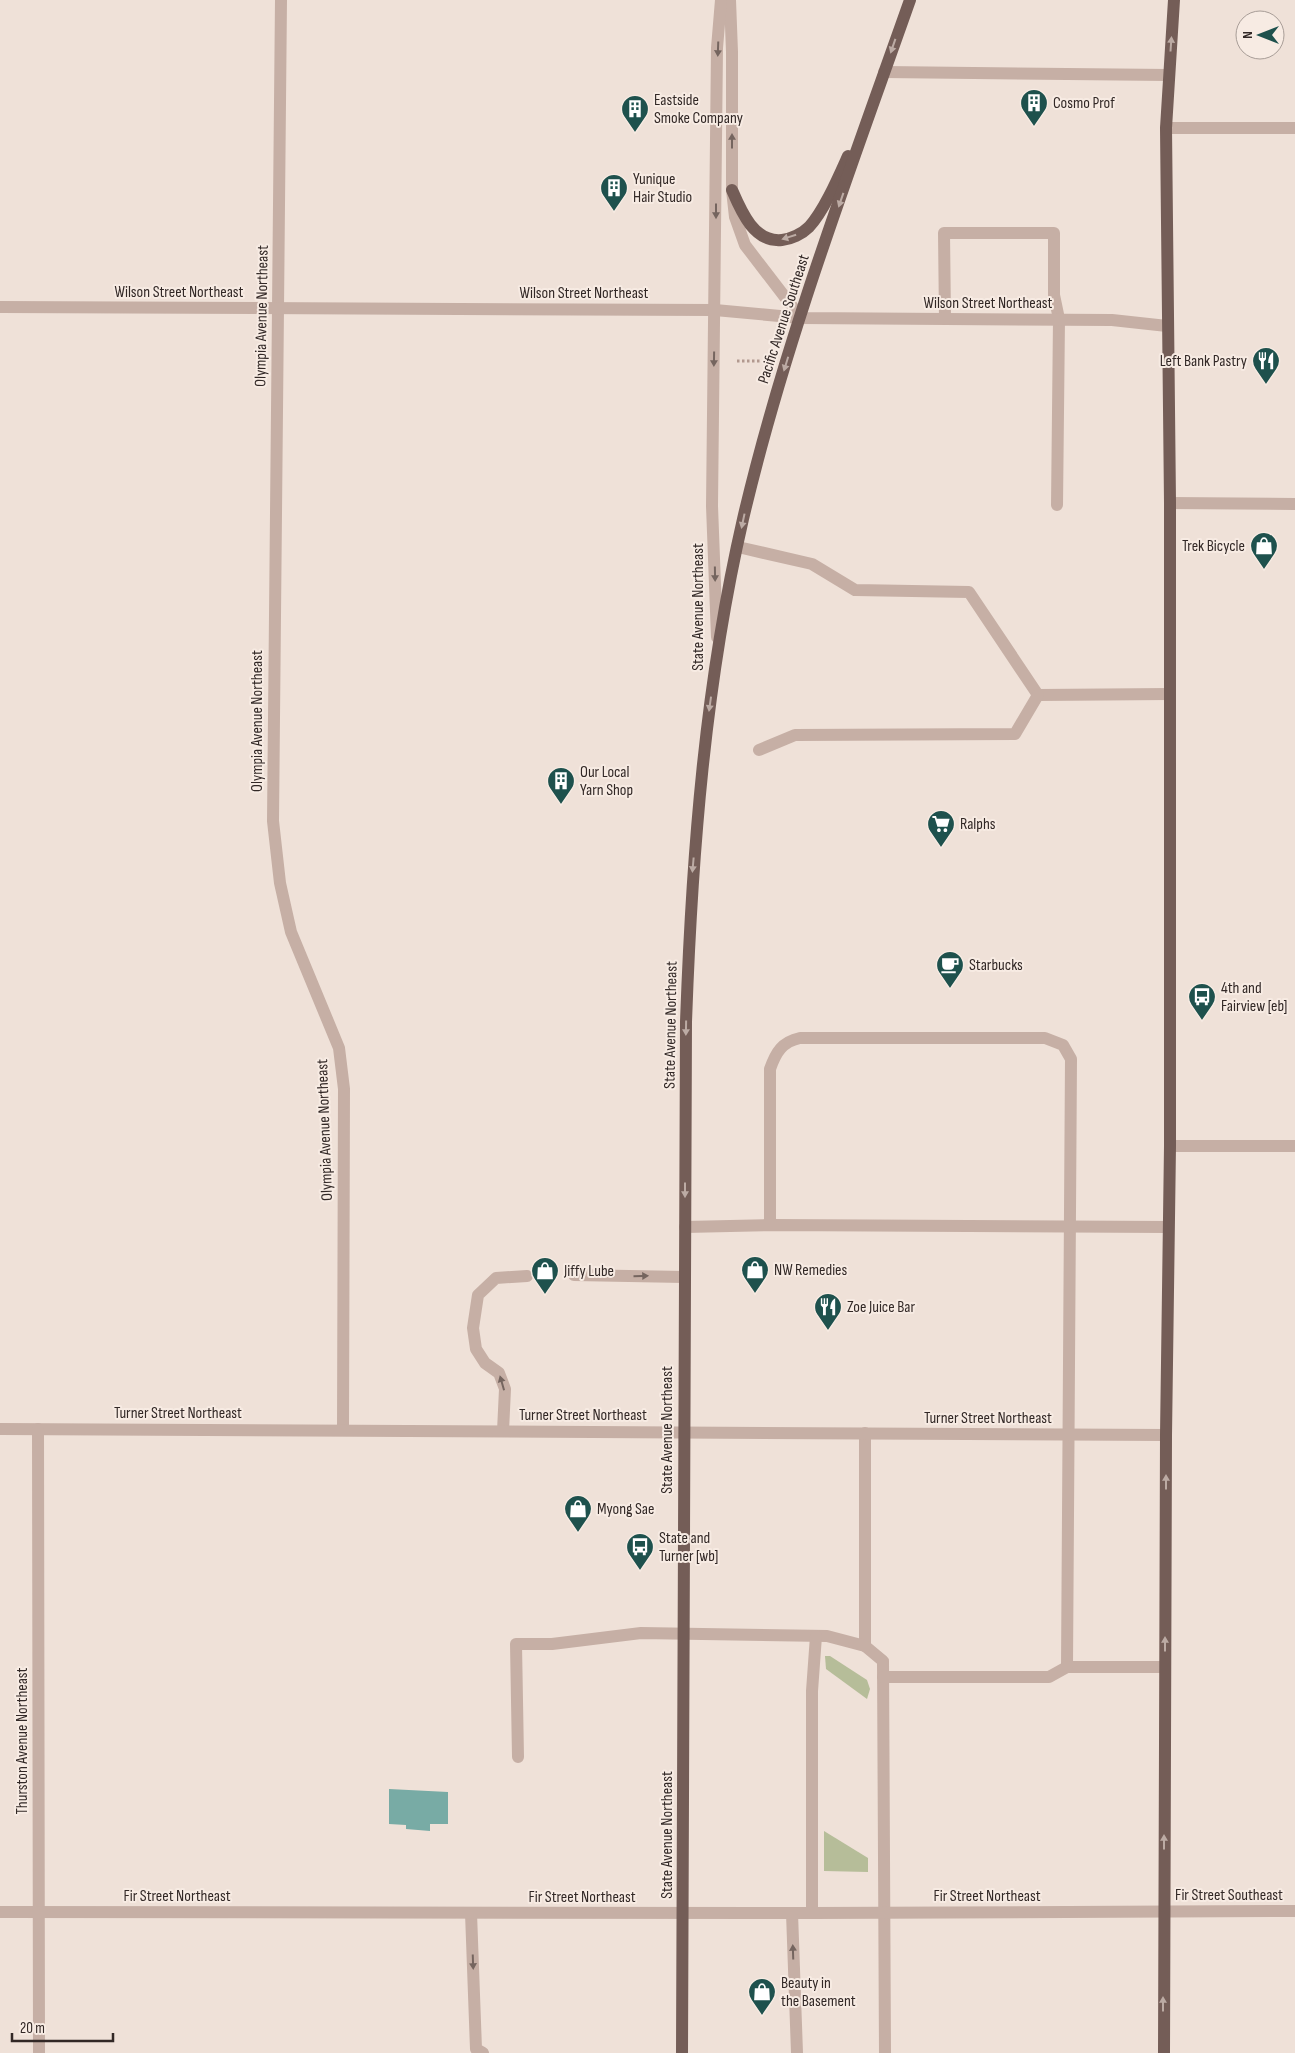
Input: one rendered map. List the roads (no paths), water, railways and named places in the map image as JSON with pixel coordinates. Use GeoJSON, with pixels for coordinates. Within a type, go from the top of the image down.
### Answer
{"type":"FeatureCollection","features":[{"type":"Feature","properties":{"kind":"main road","name":"Pacific Avenue Southeast"},"geometry":{"type":"LineString","coordinates":[[717,656],[738,547],[765,436],[800,318],[910,0]]}},
{"type":"Feature","properties":{"kind":"main road"},"geometry":{"type":"LineString","coordinates":[[1164,2053],[1164,1667],[1170,1146],[1170,503],[1166,128],[1174,0]]}},
{"type":"Feature","properties":{"kind":"main road"},"geometry":{"type":"LineString","coordinates":[[732,190],[750,225],[761,236],[776,240],[791,239],[809,227],[871,112]]}},
{"type":"Feature","properties":{"kind":"main road","name":"State Avenue Northeast"},"geometry":{"type":"LineString","coordinates":[[682,2053],[686,1022],[690,898],[704,747],[717,656]]}},
{"type":"Feature","properties":{"kind":"street","name":"Olympia Avenue Northeast"},"geometry":{"type":"LineString","coordinates":[[281,0],[279,308],[273,632],[273,821],[280,883],[291,932],[336,1040],[340,1056],[344,1099],[342,1430]]}},
{"type":"Feature","properties":{"kind":"street","name":"State Avenue Northeast"},"geometry":{"type":"LineString","coordinates":[[717,656],[712,506],[717,48],[721,0]]}},
{"type":"Feature","properties":{"kind":"street"},"geometry":{"type":"LineString","coordinates":[[730,0],[732,190],[735,217],[745,245],[800,318]]}},
{"type":"Feature","properties":{"kind":"street"},"geometry":{"type":"LineString","coordinates":[[884,72],[1169,75]]}},
{"type":"Feature","properties":{"kind":"street"},"geometry":{"type":"LineString","coordinates":[[1166,128],[1295,128]]}},
{"type":"Feature","properties":{"kind":"street"},"geometry":{"type":"LineString","coordinates":[[945,319],[944,233],[1054,233],[1054,295],[1059,319],[1056,505]]}},
{"type":"Feature","properties":{"kind":"street","name":"Wilson Street Northeast"},"geometry":{"type":"LineString","coordinates":[[0,307],[715,310],[800,318],[1112,320],[1167,326]]}},
{"type":"Feature","properties":{"kind":"street"},"geometry":{"type":"LineString","coordinates":[[1170,503],[1295,504]]}},
{"type":"Feature","properties":{"kind":"street"},"geometry":{"type":"LineString","coordinates":[[738,547],[812,564],[855,590],[969,592],[1038,695]]}},
{"type":"Feature","properties":{"kind":"street"},"geometry":{"type":"LineString","coordinates":[[1038,695],[1169,694]]}},
{"type":"Feature","properties":{"kind":"street"},"geometry":{"type":"LineString","coordinates":[[759,750],[796,735],[1015,734],[1038,695]]}},
{"type":"Feature","properties":{"kind":"street"},"geometry":{"type":"LineString","coordinates":[[770,1225],[770,1069],[777,1051],[789,1041],[800,1038],[1045,1038],[1063,1044],[1071,1059],[1067,1667]]}},
{"type":"Feature","properties":{"kind":"street"},"geometry":{"type":"LineString","coordinates":[[1170,1146],[1295,1146]]}},
{"type":"Feature","properties":{"kind":"street"},"geometry":{"type":"LineString","coordinates":[[685,1227],[770,1225],[1168,1227]]}},
{"type":"Feature","properties":{"kind":"street"},"geometry":{"type":"LineString","coordinates":[[574,1275],[684,1277]]}},
{"type":"Feature","properties":{"kind":"street"},"geometry":{"type":"LineString","coordinates":[[504,1431],[505,1389],[499,1373],[486,1363],[476,1349],[473,1328],[478,1295],[496,1278],[526,1276]]}},
{"type":"Feature","properties":{"kind":"street","name":"Turner Street Northeast"},"geometry":{"type":"LineString","coordinates":[[0,1428],[1166,1435]]}},
{"type":"Feature","properties":{"kind":"street","name":"Thurston Avenue Northeast"},"geometry":{"type":"LineString","coordinates":[[38,1429],[39,2053]]}},
{"type":"Feature","properties":{"kind":"street"},"geometry":{"type":"LineString","coordinates":[[865,1433],[865,1646]]}},
{"type":"Feature","properties":{"kind":"street"},"geometry":{"type":"LineString","coordinates":[[518,1757],[516,1644],[552,1644],[641,1632],[827,1636],[865,1646],[883,1661],[885,2053]]}},
{"type":"Feature","properties":{"kind":"street"},"geometry":{"type":"LineString","coordinates":[[812,1913],[812,1691],[816,1636]]}},
{"type":"Feature","properties":{"kind":"street"},"geometry":{"type":"LineString","coordinates":[[883,1677],[1049,1677],[1067,1667],[1164,1667]]}},
{"type":"Feature","properties":{"kind":"street","name":"Fir Street Northeast"},"geometry":{"type":"LineString","coordinates":[[0,1912],[812,1913],[1163,1911]]}},
{"type":"Feature","properties":{"kind":"street","name":"Fir Street Southeast"},"geometry":{"type":"LineString","coordinates":[[1163,1911],[1295,1911]]}},
{"type":"Feature","properties":{"kind":"street"},"geometry":{"type":"LineString","coordinates":[[471,1913],[476,2049],[483,2053]]}},
{"type":"Feature","properties":{"kind":"street"},"geometry":{"type":"LineString","coordinates":[[792,1913],[797,2053]]}},
{"type":"Feature","properties":{"kind":"water"},"geometry":{"type":"Polygon","coordinates":[[[389,1789],[448,1792],[448,1824],[430,1824],[430,1831],[406,1829],[406,1825],[389,1824],[389,1789]]]}},
{"type":"Feature","properties":{"kind":"place","name":"Cosmo Prof"},"geometry":{"type":"Point","coordinates":[1034,127]}},
{"type":"Feature","properties":{"kind":"place","name":"Eastside Smoke Company"},"geometry":{"type":"Point","coordinates":[635,133]}},
{"type":"Feature","properties":{"kind":"place","name":"Yunique Hair Studio"},"geometry":{"type":"Point","coordinates":[614,212]}},
{"type":"Feature","properties":{"kind":"place","name":"Left Bank Pastry"},"geometry":{"type":"Point","coordinates":[1266,385]}},
{"type":"Feature","properties":{"kind":"place","name":"Trek Bicycle"},"geometry":{"type":"Point","coordinates":[1264,570]}},
{"type":"Feature","properties":{"kind":"place","name":"Our Local Yarn Shop"},"geometry":{"type":"Point","coordinates":[561,805]}},
{"type":"Feature","properties":{"kind":"place","name":"Ralphs"},"geometry":{"type":"Point","coordinates":[941,848]}},
{"type":"Feature","properties":{"kind":"place","name":"Starbucks"},"geometry":{"type":"Point","coordinates":[950,989]}},
{"type":"Feature","properties":{"kind":"place","name":"4th and Fairview [eb]"},"geometry":{"type":"Point","coordinates":[1202,1021]}},
{"type":"Feature","properties":{"kind":"place","name":"NW Remedies"},"geometry":{"type":"Point","coordinates":[755,1294]}},
{"type":"Feature","properties":{"kind":"place","name":"Jiffy Lube"},"geometry":{"type":"Point","coordinates":[545,1295]}},
{"type":"Feature","properties":{"kind":"place","name":"Zoe Juice Bar"},"geometry":{"type":"Point","coordinates":[828,1331]}},
{"type":"Feature","properties":{"kind":"place","name":"Myong Sae"},"geometry":{"type":"Point","coordinates":[578,1533]}},
{"type":"Feature","properties":{"kind":"place","name":"State and Turner [wb]"},"geometry":{"type":"Point","coordinates":[640,1571]}},
{"type":"Feature","properties":{"kind":"place","name":"Beauty in the Basement"},"geometry":{"type":"Point","coordinates":[762,2016]}}]}
